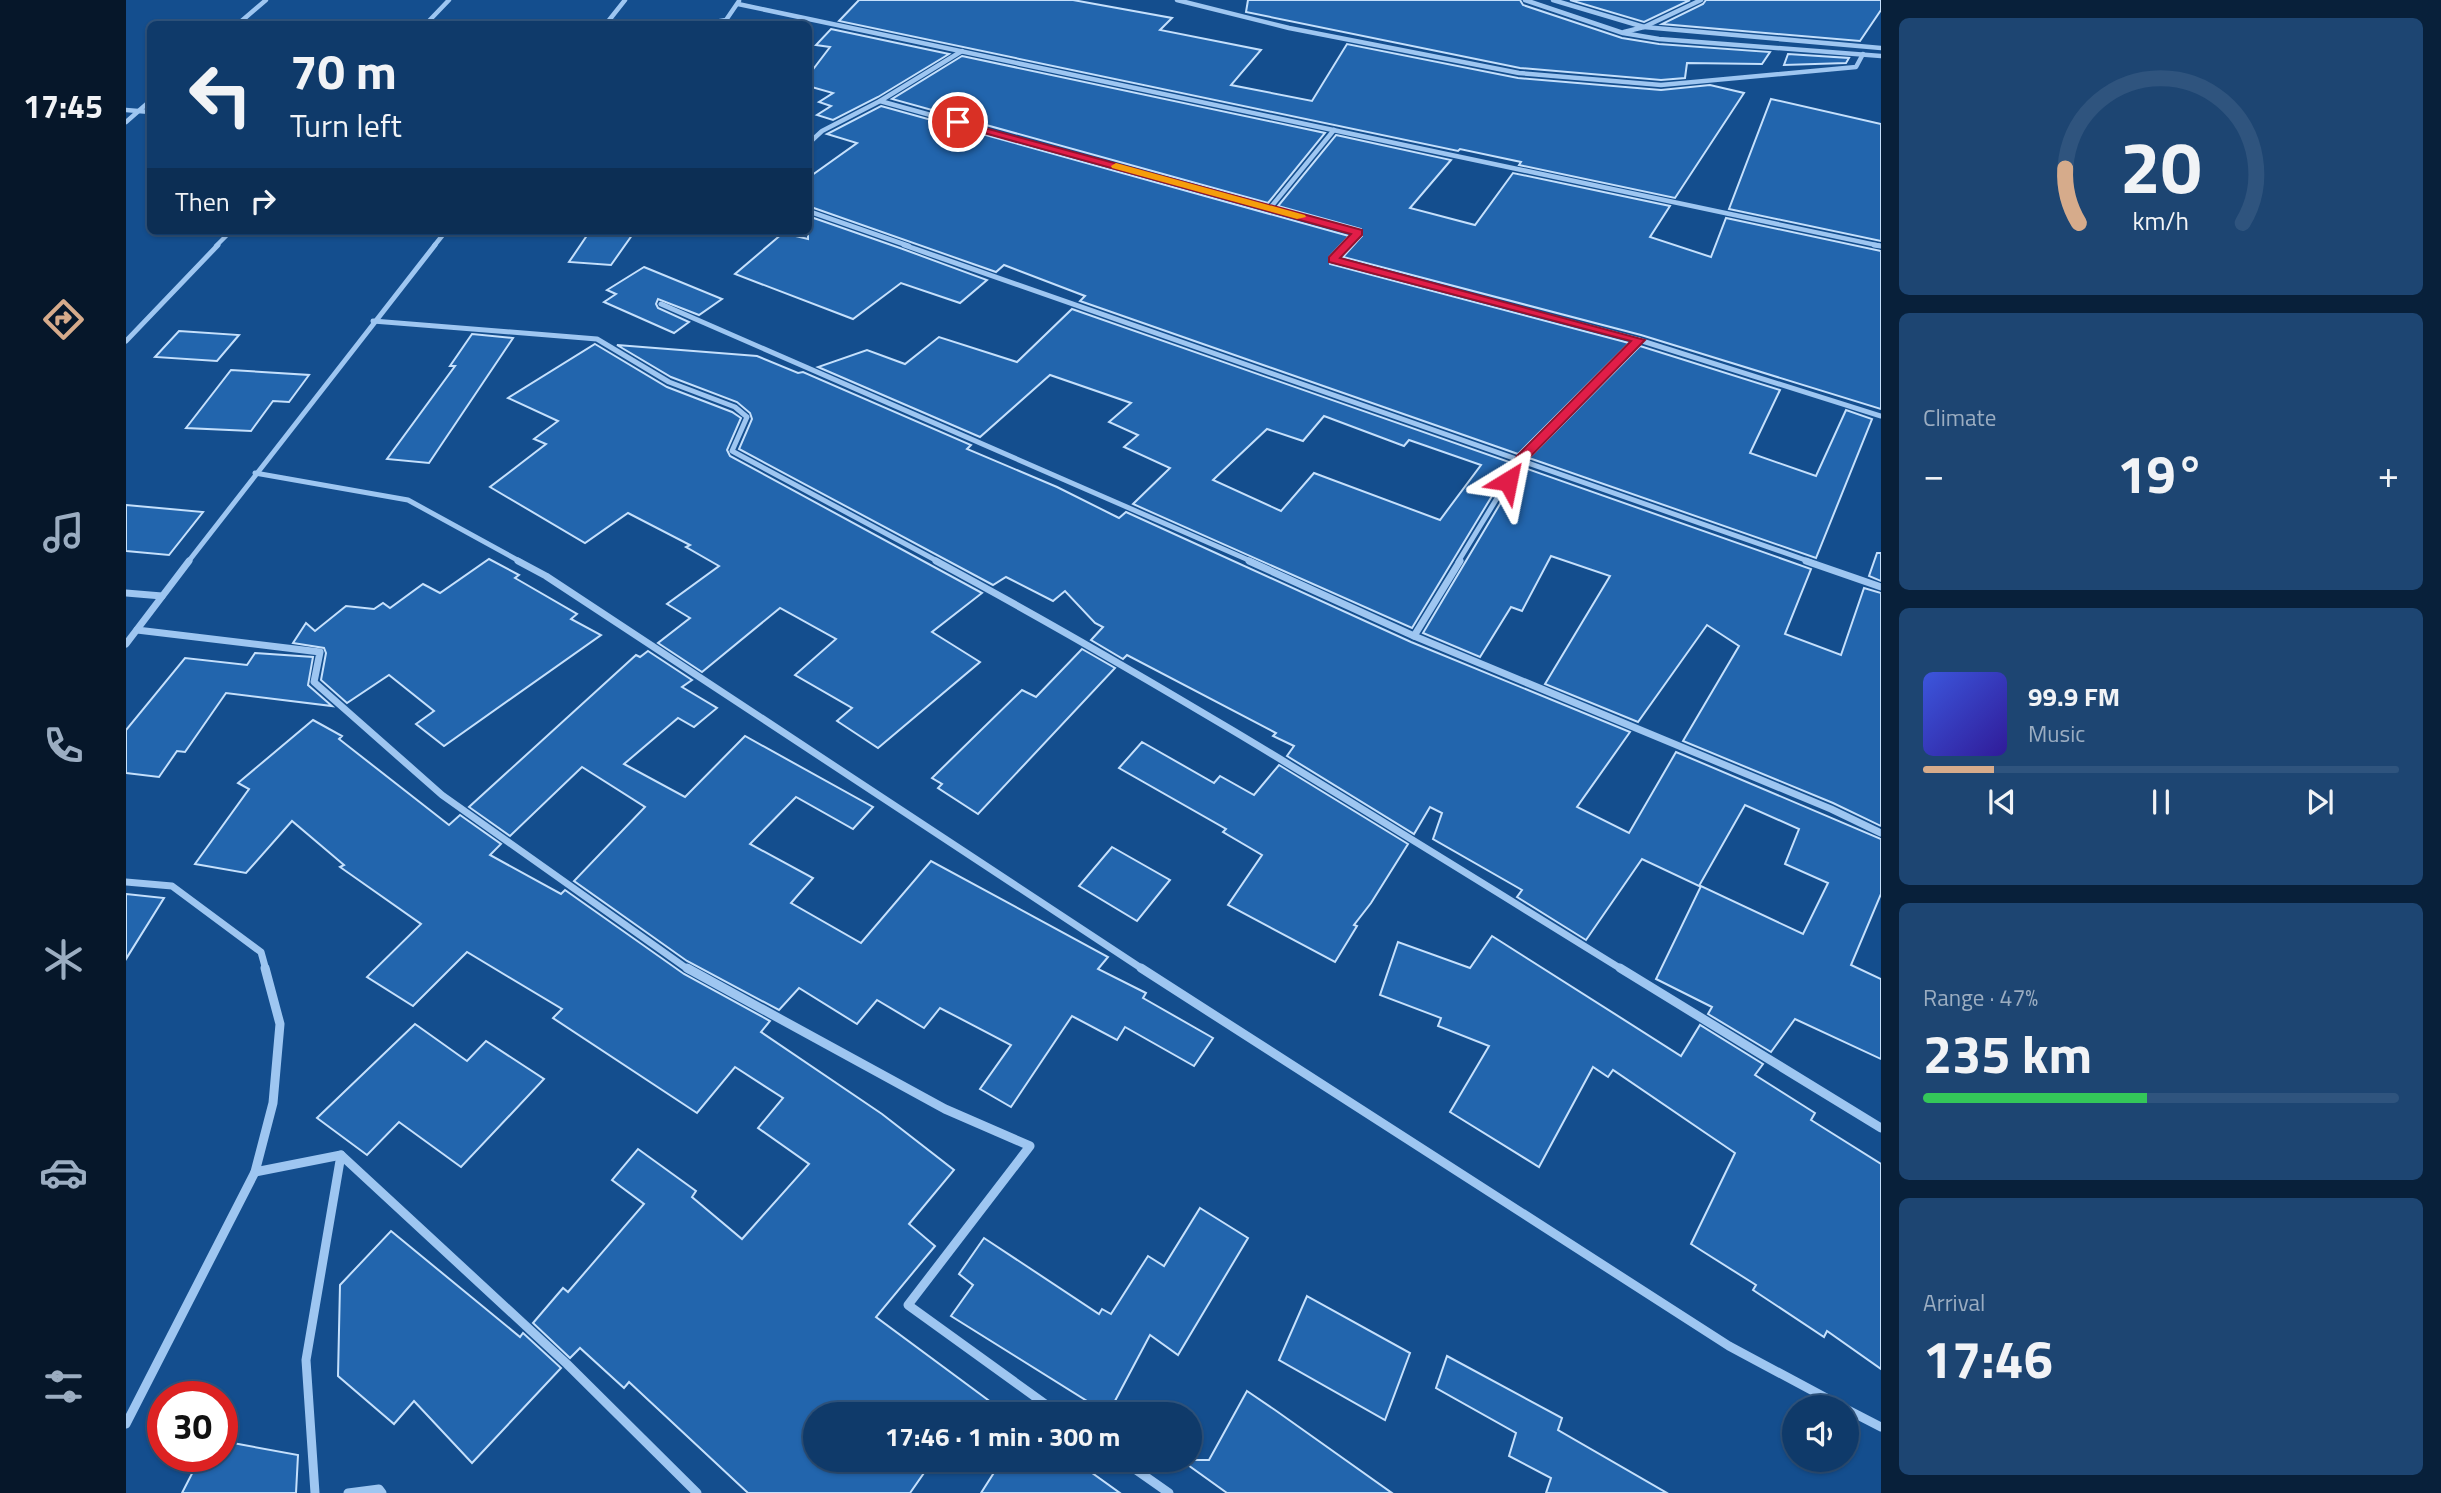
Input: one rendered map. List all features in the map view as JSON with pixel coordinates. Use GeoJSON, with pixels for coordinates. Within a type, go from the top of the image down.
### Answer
{"type":"FeatureCollection","features":[{"type":"Feature","properties":{"kind":"street"},"geometry":{"type":"LineString","coordinates":[[242,21],[266,0]]}},
{"type":"Feature","properties":{"kind":"street"},"geometry":{"type":"LineString","coordinates":[[429,21],[449,0]]}},
{"type":"Feature","properties":{"kind":"street"},"geometry":{"type":"LineString","coordinates":[[609,21],[625,0]]}},
{"type":"Feature","properties":{"kind":"street"},"geometry":{"type":"LineString","coordinates":[[1177,0],[1289,28],[1519,73],[1661,85],[1856,67],[1863,54]]}},
{"type":"Feature","properties":{"kind":"street"},"geometry":{"type":"LineString","coordinates":[[1524,0],[1623,33],[1706,45],[1881,56]]}},
{"type":"Feature","properties":{"kind":"street"},"geometry":{"type":"LineString","coordinates":[[1553,0],[1644,27],[1881,48]]}},
{"type":"Feature","properties":{"kind":"street"},"geometry":{"type":"LineString","coordinates":[[1623,33],[1644,27],[1701,0]]}},
{"type":"Feature","properties":{"kind":"street"},"geometry":{"type":"LineString","coordinates":[[727,21],[739,2],[1881,246]]}},
{"type":"Feature","properties":{"kind":"street"},"geometry":{"type":"LineString","coordinates":[[1871,47],[1873,55]]}},
{"type":"Feature","properties":{"kind":"street"},"geometry":{"type":"LineString","coordinates":[[812,140],[822,131],[880,101],[963,50]]}},
{"type":"Feature","properties":{"kind":"street"},"geometry":{"type":"LineString","coordinates":[[880,101],[1358,233],[1333,260],[1639,340],[1881,415]]}},
{"type":"Feature","properties":{"kind":"street"},"geometry":{"type":"LineString","coordinates":[[126,122],[147,104]]}},
{"type":"Feature","properties":{"kind":"street"},"geometry":{"type":"LineString","coordinates":[[126,110],[147,112]]}},
{"type":"Feature","properties":{"kind":"street"},"geometry":{"type":"LineString","coordinates":[[1270,208],[1334,131]]}},
{"type":"Feature","properties":{"kind":"street"},"geometry":{"type":"LineString","coordinates":[[812,212],[1881,587]]}},
{"type":"Feature","properties":{"kind":"street"},"geometry":{"type":"LineString","coordinates":[[126,341],[227,235]]}},
{"type":"Feature","properties":{"kind":"street"},"geometry":{"type":"LineString","coordinates":[[126,644],[255,473],[443,235]]}},
{"type":"Feature","properties":{"kind":"street"},"geometry":{"type":"LineString","coordinates":[[661,304],[1197,537],[1414,636],[1831,809],[1881,833]]}},
{"type":"Feature","properties":{"kind":"street"},"geometry":{"type":"LineString","coordinates":[[373,321],[597,339],[668,382],[735,407],[747,417],[732,451],[1029,611],[1290,765],[1881,1128]]}},
{"type":"Feature","properties":{"kind":"street"},"geometry":{"type":"LineString","coordinates":[[1414,636],[1521,459],[1639,340]]}},
{"type":"Feature","properties":{"kind":"street"},"geometry":{"type":"LineString","coordinates":[[255,473],[408,500],[546,576],[1132,962],[1729,1346],[1821,1395]]}},
{"type":"Feature","properties":{"kind":"street"},"geometry":{"type":"LineString","coordinates":[[126,593],[162,596]]}},
{"type":"Feature","properties":{"kind":"street"},"geometry":{"type":"LineString","coordinates":[[137,630],[320,652],[314,682],[442,795],[690,970],[945,1109],[1030,1146],[908,1305],[1042,1402]]}},
{"type":"Feature","properties":{"kind":"street"},"geometry":{"type":"LineString","coordinates":[[126,882],[172,886],[261,953],[280,1024],[274,1103],[255,1172],[126,1424]]}},
{"type":"Feature","properties":{"kind":"street"},"geometry":{"type":"LineString","coordinates":[[255,1172],[341,1155]]}},
{"type":"Feature","properties":{"kind":"street"},"geometry":{"type":"LineString","coordinates":[[315,1493],[306,1360],[341,1155]]}},
{"type":"Feature","properties":{"kind":"street"},"geometry":{"type":"LineString","coordinates":[[341,1155],[567,1364],[697,1493]]}},
{"type":"Feature","properties":{"kind":"street"},"geometry":{"type":"LineString","coordinates":[[1859,1415],[1881,1427]]}},
{"type":"Feature","properties":{"kind":"street"},"geometry":{"type":"LineString","coordinates":[[1139,1472],[1169,1493]]}},
{"type":"Feature","properties":{"kind":"street"},"geometry":{"type":"LineString","coordinates":[[348,1493],[379,1489],[382,1493]]}},
{"type":"Feature","properties":{"kind":"building"},"geometry":{"type":"Polygon","coordinates":[[[859,0],[1073,0],[1172,18],[1160,30],[1261,50],[1231,85],[1312,101],[1347,44],[1518,78],[1661,90],[1710,85],[1744,93],[1675,198],[1519,165],[1521,162],[1460,149],[1458,151],[839,21],[859,0]]]}},
{"type":"Feature","properties":{"kind":"building"},"geometry":{"type":"Polygon","coordinates":[[[1248,0],[1520,0],[1523,5],[1622,38],[1659,44],[1770,52],[1762,64],[1687,63],[1685,78],[1661,80],[1520,68],[1246,12],[1248,0]]]}},
{"type":"Feature","properties":{"kind":"building"},"geometry":{"type":"Polygon","coordinates":[[[1570,0],[1690,0],[1644,22],[1570,0]]]}},
{"type":"Feature","properties":{"kind":"building"},"geometry":{"type":"Polygon","coordinates":[[[1706,0],[1881,0],[1881,10],[1860,41],[1662,24],[1706,0]]]}},
{"type":"Feature","properties":{"kind":"building"},"geometry":{"type":"Polygon","coordinates":[[[831,29],[949,54],[878,97],[833,120],[817,115],[831,106],[819,102],[833,93],[812,87],[812,71],[830,47],[816,45],[831,29]]]}},
{"type":"Feature","properties":{"kind":"building"},"geometry":{"type":"Polygon","coordinates":[[[1788,54],[1849,58],[1846,63],[1784,65],[1788,54]]]}},
{"type":"Feature","properties":{"kind":"building"},"geometry":{"type":"Polygon","coordinates":[[[962,56],[1325,133],[1268,203],[892,99],[962,56]]]}},
{"type":"Feature","properties":{"kind":"building"},"geometry":{"type":"Polygon","coordinates":[[[1771,99],[1881,124],[1881,241],[1729,209],[1771,99]]]}},
{"type":"Feature","properties":{"kind":"building"},"geometry":{"type":"Polygon","coordinates":[[[881,106],[1349,236],[1329,257],[1330,264],[1629,343],[1518,454],[1080,301],[1085,296],[1004,265],[996,272],[812,207],[812,175],[857,143],[827,134],[881,106]]]}},
{"type":"Feature","properties":{"kind":"building"},"geometry":{"type":"Polygon","coordinates":[[[1336,135],[1451,160],[1410,208],[1475,225],[1513,173],[1670,206],[1650,237],[1711,257],[1726,218],[1881,251],[1881,409],[1641,335],[1343,257],[1362,236],[1361,229],[1278,206],[1336,135]]]}},
{"type":"Feature","properties":{"kind":"building"},"geometry":{"type":"Polygon","coordinates":[[[812,217],[987,280],[960,303],[901,283],[853,319],[735,274],[781,235],[808,239],[808,235],[812,235],[812,217]]]}},
{"type":"Feature","properties":{"kind":"building"},"geometry":{"type":"Polygon","coordinates":[[[587,235],[632,235],[611,265],[569,262],[587,235]]]}},
{"type":"Feature","properties":{"kind":"building"},"geometry":{"type":"Polygon","coordinates":[[[644,267],[722,299],[699,315],[658,299],[658,308],[689,322],[674,333],[604,302],[616,294],[607,290],[644,267]]]}},
{"type":"Feature","properties":{"kind":"building"},"geometry":{"type":"Polygon","coordinates":[[[1072,309],[1512,463],[1412,628],[1133,504],[1170,468],[1124,447],[1138,435],[1109,422],[1131,403],[1050,375],[980,437],[818,367],[867,350],[905,364],[939,337],[1017,362],[1072,309]],[[1324,416],[1303,441],[1267,429],[1213,480],[1281,511],[1314,473],[1440,520],[1481,465],[1409,440],[1404,446],[1324,416]]]}},
{"type":"Feature","properties":{"kind":"building"},"geometry":{"type":"Polygon","coordinates":[[[179,331],[239,335],[217,361],[155,357],[179,331]]]}},
{"type":"Feature","properties":{"kind":"building"},"geometry":{"type":"Polygon","coordinates":[[[472,334],[513,338],[429,463],[387,459],[455,366],[450,366],[472,334]]]}},
{"type":"Feature","properties":{"kind":"building"},"geometry":{"type":"Polygon","coordinates":[[[595,344],[667,387],[741,418],[727,450],[730,456],[982,593],[932,632],[980,662],[878,748],[837,721],[852,708],[795,675],[836,639],[780,608],[702,672],[658,643],[690,618],[667,604],[719,566],[686,547],[690,545],[628,513],[585,543],[490,487],[546,444],[534,439],[558,421],[508,398],[595,344]]]}},
{"type":"Feature","properties":{"kind":"building"},"geometry":{"type":"Polygon","coordinates":[[[617,345],[757,356],[798,373],[803,372],[971,445],[967,449],[1057,487],[1119,518],[1126,512],[1411,642],[1630,732],[1577,807],[1629,833],[1676,752],[1881,839],[1881,894],[1851,965],[1881,979],[1881,1059],[1795,1019],[1771,1052],[1708,1014],[1712,1007],[1656,979],[1701,886],[1803,934],[1828,883],[1785,864],[1799,829],[1745,805],[1699,886],[1642,859],[1586,940],[1517,897],[1522,890],[1433,839],[1442,813],[1430,807],[1414,834],[1287,756],[1294,746],[1273,736],[1276,733],[1127,655],[1123,659],[1091,640],[1103,627],[1095,623],[1065,591],[1053,601],[1006,577],[993,585],[739,449],[752,419],[750,413],[737,402],[671,377],[617,345]]]}},
{"type":"Feature","properties":{"kind":"building"},"geometry":{"type":"Polygon","coordinates":[[[1640,346],[1780,390],[1750,453],[1816,476],[1846,410],[1872,419],[1816,558],[1529,458],[1640,346]]]}},
{"type":"Feature","properties":{"kind":"building"},"geometry":{"type":"Polygon","coordinates":[[[231,370],[309,375],[289,402],[273,401],[251,431],[186,428],[231,370]]]}},
{"type":"Feature","properties":{"kind":"building"},"geometry":{"type":"Polygon","coordinates":[[[1522,467],[1811,569],[1785,634],[1841,655],[1864,588],[1881,593],[1881,826],[1833,803],[1683,741],[1739,646],[1707,625],[1638,722],[1545,684],[1610,576],[1551,556],[1522,611],[1511,607],[1480,657],[1423,633],[1522,467]]]}},
{"type":"Feature","properties":{"kind":"building"},"geometry":{"type":"Polygon","coordinates":[[[126,505],[203,512],[169,555],[126,551],[126,505]]]}},
{"type":"Feature","properties":{"kind":"building"},"geometry":{"type":"Polygon","coordinates":[[[1877,553],[1881,553],[1881,581],[1869,576],[1877,553]]]}},
{"type":"Feature","properties":{"kind":"building"},"geometry":{"type":"Polygon","coordinates":[[[489,559],[519,575],[515,578],[577,614],[571,619],[601,635],[444,746],[416,724],[434,711],[389,675],[347,703],[321,680],[326,653],[324,648],[293,643],[306,623],[315,631],[346,606],[374,609],[383,603],[390,608],[423,584],[440,593],[489,559]]]}},
{"type":"Feature","properties":{"kind":"building"},"geometry":{"type":"Polygon","coordinates":[[[1082,649],[1115,668],[978,814],[938,788],[942,784],[932,778],[1022,690],[1036,697],[1082,649]]]}},
{"type":"Feature","properties":{"kind":"building"},"geometry":{"type":"Polygon","coordinates":[[[648,651],[692,680],[682,687],[717,708],[694,727],[678,718],[624,764],[685,797],[745,736],[873,807],[853,829],[796,797],[750,844],[813,878],[791,903],[861,943],[931,861],[1108,957],[1098,969],[1146,993],[1143,998],[1213,1038],[1194,1066],[1125,1027],[1117,1040],[1072,1016],[1011,1107],[980,1089],[1011,1045],[940,1008],[924,1028],[877,1000],[857,1024],[799,988],[779,1010],[687,961],[574,881],[645,807],[582,767],[510,836],[469,807],[636,655],[640,657],[648,651]]]}},
{"type":"Feature","properties":{"kind":"building"},"geometry":{"type":"Polygon","coordinates":[[[255,653],[313,657],[308,685],[332,706],[226,693],[185,752],[177,751],[159,777],[126,773],[126,730],[185,658],[247,665],[255,653]]]}},
{"type":"Feature","properties":{"kind":"building"},"geometry":{"type":"Polygon","coordinates":[[[313,720],[342,736],[339,739],[449,825],[460,815],[501,844],[490,855],[561,894],[565,890],[684,974],[770,1021],[761,1032],[882,1114],[954,1170],[909,1224],[935,1246],[876,1317],[991,1402],[803,1402],[803,1472],[925,1472],[910,1493],[748,1493],[629,1382],[624,1388],[580,1348],[570,1358],[533,1323],[563,1288],[568,1292],[644,1204],[612,1180],[638,1149],[696,1191],[692,1197],[742,1239],[809,1164],[758,1128],[783,1098],[735,1067],[697,1113],[553,1018],[562,1009],[467,952],[413,1006],[367,977],[421,924],[340,867],[344,865],[292,821],[246,873],[195,864],[249,789],[238,783],[313,720]]]}},
{"type":"Feature","properties":{"kind":"building"},"geometry":{"type":"Polygon","coordinates":[[[1142,742],[1214,783],[1220,776],[1254,795],[1279,765],[1408,844],[1354,925],[1357,926],[1335,962],[1228,905],[1262,855],[1223,832],[1226,829],[1119,768],[1142,742]]]}},
{"type":"Feature","properties":{"kind":"building"},"geometry":{"type":"Polygon","coordinates":[[[1112,847],[1170,880],[1137,921],[1079,886],[1112,847]]]}},
{"type":"Feature","properties":{"kind":"building"},"geometry":{"type":"Polygon","coordinates":[[[126,894],[164,898],[126,959],[126,894]]]}},
{"type":"Feature","properties":{"kind":"building"},"geometry":{"type":"Polygon","coordinates":[[[1492,936],[1681,1056],[1700,1025],[1763,1064],[1755,1075],[1815,1113],[1811,1120],[1881,1164],[1881,1369],[1827,1331],[1824,1337],[1753,1290],[1756,1285],[1691,1244],[1735,1153],[1613,1070],[1608,1077],[1593,1067],[1539,1167],[1450,1112],[1489,1046],[1438,1026],[1441,1018],[1380,995],[1398,942],[1470,968],[1492,936]]]}},
{"type":"Feature","properties":{"kind":"building"},"geometry":{"type":"Polygon","coordinates":[[[415,1024],[467,1061],[486,1041],[544,1079],[461,1167],[399,1122],[367,1155],[317,1118],[415,1024]]]}},
{"type":"Feature","properties":{"kind":"building"},"geometry":{"type":"Polygon","coordinates":[[[1200,1208],[1248,1238],[1178,1355],[1150,1335],[1114,1402],[1089,1402],[951,1316],[973,1285],[959,1274],[984,1238],[1099,1314],[1102,1309],[1111,1314],[1148,1256],[1164,1266],[1200,1208]]]}},
{"type":"Feature","properties":{"kind":"building"},"geometry":{"type":"Polygon","coordinates":[[[391,1231],[520,1337],[523,1333],[561,1368],[472,1463],[414,1401],[394,1424],[338,1376],[340,1285],[391,1231]]]}},
{"type":"Feature","properties":{"kind":"building"},"geometry":{"type":"Polygon","coordinates":[[[1307,1296],[1410,1353],[1385,1420],[1279,1360],[1307,1296]]]}},
{"type":"Feature","properties":{"kind":"building"},"geometry":{"type":"Polygon","coordinates":[[[1447,1356],[1562,1418],[1558,1430],[1667,1493],[1546,1493],[1551,1478],[1509,1456],[1516,1433],[1436,1388],[1447,1356]]]}},
{"type":"Feature","properties":{"kind":"building"},"geometry":{"type":"Polygon","coordinates":[[[1247,1391],[1392,1493],[1227,1493],[1198,1472],[1202,1472],[1202,1460],[1209,1460],[1247,1391]]]}},
{"type":"Feature","properties":{"kind":"building"},"geometry":{"type":"Polygon","coordinates":[[[238,1444],[298,1455],[296,1493],[182,1493],[193,1472],[238,1472],[238,1444]]]}},
{"type":"Feature","properties":{"kind":"building"},"geometry":{"type":"Polygon","coordinates":[[[994,1472],[1091,1472],[1120,1493],[981,1493],[994,1472]]]}},
{"type":"Feature","properties":{"kind":"slow traffic"},"geometry":{"type":"LineString","coordinates":[[1116,166],[1301,217]]}},
{"type":"Feature","properties":{"kind":"route"},"geometry":{"type":"LineString","coordinates":[[958,122],[1358,233],[1333,260],[1376,269],[1639,340],[1521,459],[1508,481]]}}]}
